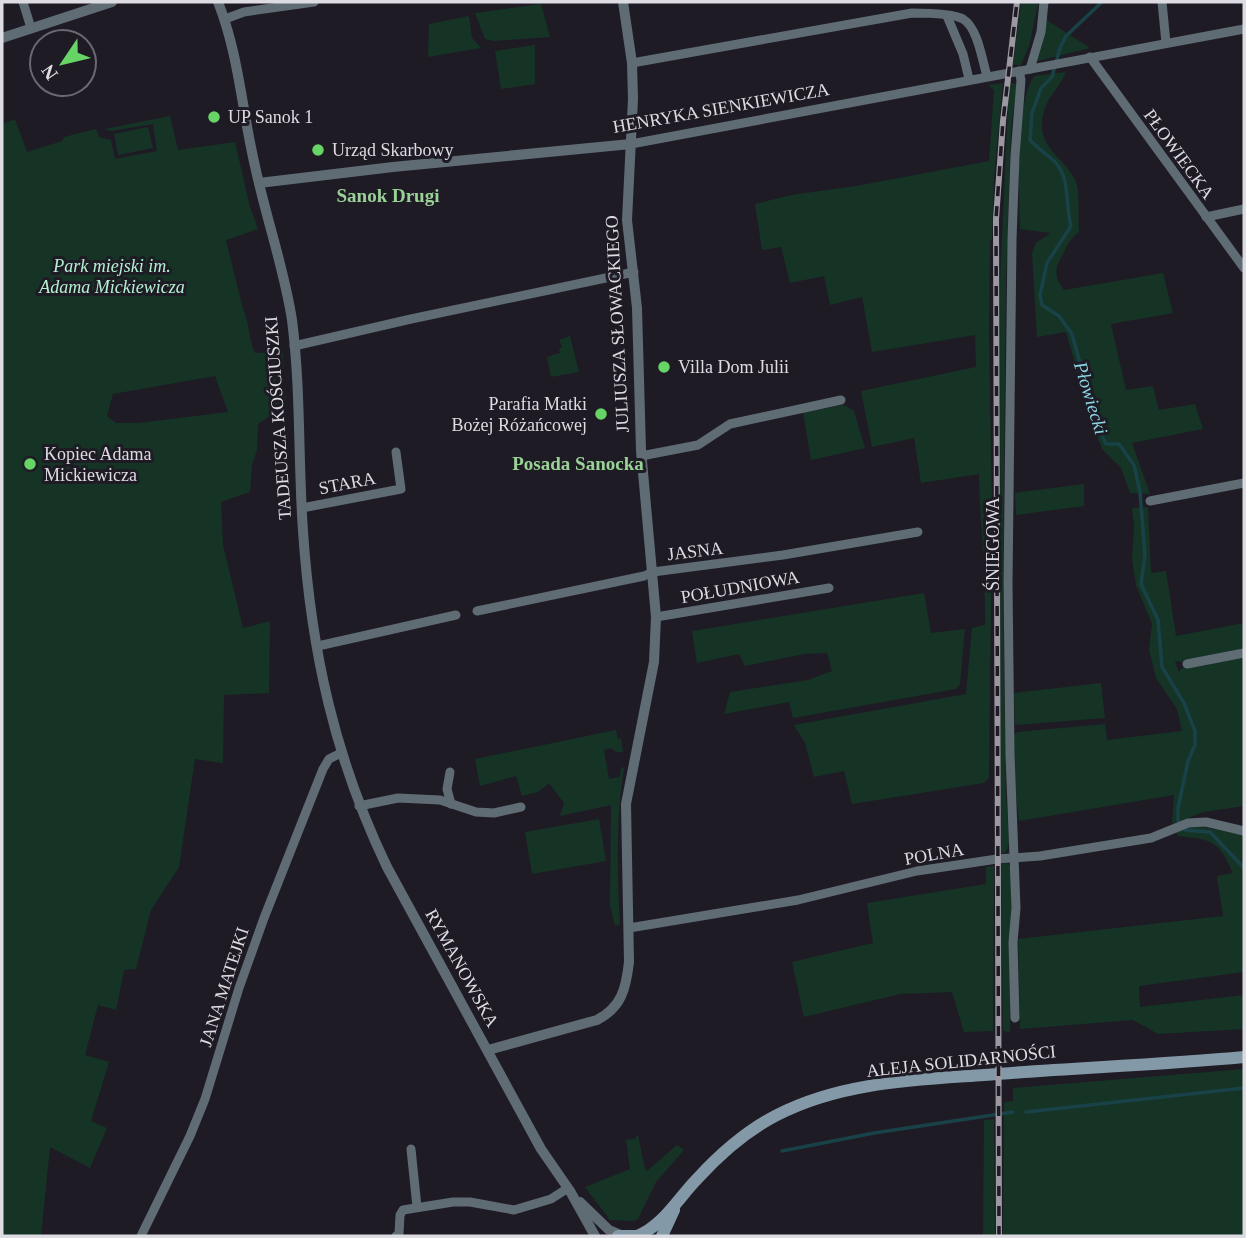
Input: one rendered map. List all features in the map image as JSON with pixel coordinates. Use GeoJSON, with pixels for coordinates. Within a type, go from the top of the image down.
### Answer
{"type":"FeatureCollection","features":[{"type":"Feature","properties":{"kind":"main road","name":"ALEJA SOLIDARNOŚCI"},"geometry":{"type":"LineString","coordinates":[[638,1236],[652,1228],[713,1162],[751,1132],[778,1115],[836,1093],[883,1084],[979,1075],[1244,1057]]}},
{"type":"Feature","properties":{"kind":"main road","name":"ALEJA SOLIDARNOŚCI"},"geometry":{"type":"LineString","coordinates":[[662,1236],[677,1203]]}},
{"type":"Feature","properties":{"kind":"main road"},"geometry":{"type":"LineString","coordinates":[[619,1236],[638,1236]]}},
{"type":"Feature","properties":{"kind":"street"},"geometry":{"type":"LineString","coordinates":[[23,2],[31,28],[112,2]]}},
{"type":"Feature","properties":{"kind":"street","name":"TADEUSZA KOŚCIUSZKI"},"geometry":{"type":"LineString","coordinates":[[218,2],[234,51],[259,183],[286,293],[294,346],[306,563],[325,688],[341,753]]}},
{"type":"Feature","properties":{"kind":"street"},"geometry":{"type":"LineString","coordinates":[[225,19],[244,12],[314,2]]}},
{"type":"Feature","properties":{"kind":"street","name":"JULIUSZA SŁOWACKIEGO"},"geometry":{"type":"LineString","coordinates":[[488,1051],[592,1022],[612,1010],[619,1002],[626,982],[629,928],[626,804],[654,662],[656,617],[641,456],[637,307],[627,220],[632,62],[624,2]]}},
{"type":"Feature","properties":{"kind":"street","name":"ŚNIEGOWA"},"geometry":{"type":"LineString","coordinates":[[1015,1018],[1015,858],[1010,755],[1008,583],[1012,239],[1029,69],[1041,32],[1044,2]]}},
{"type":"Feature","properties":{"kind":"street"},"geometry":{"type":"LineString","coordinates":[[1162,2],[1166,43]]}},
{"type":"Feature","properties":{"kind":"street"},"geometry":{"type":"LineString","coordinates":[[632,62],[912,13],[936,13],[963,19],[973,32],[986,76]]}},
{"type":"Feature","properties":{"kind":"street"},"geometry":{"type":"LineString","coordinates":[[947,16],[963,54],[969,79]]}},
{"type":"Feature","properties":{"kind":"street"},"geometry":{"type":"LineString","coordinates":[[2,38],[28,29]]}},
{"type":"Feature","properties":{"kind":"street","name":"HENRYKA SIENKIEWICZA"},"geometry":{"type":"LineString","coordinates":[[259,183],[407,165],[657,141],[969,79],[1244,29]]}},
{"type":"Feature","properties":{"kind":"street","name":"PŁOWIECKA"},"geometry":{"type":"LineString","coordinates":[[1090,57],[1244,268]]}},
{"type":"Feature","properties":{"kind":"street"},"geometry":{"type":"LineString","coordinates":[[1206,217],[1244,209]]}},
{"type":"Feature","properties":{"kind":"street"},"geometry":{"type":"LineString","coordinates":[[294,346],[634,272]]}},
{"type":"Feature","properties":{"kind":"street"},"geometry":{"type":"LineString","coordinates":[[641,456],[698,445],[730,424],[841,400]]}},
{"type":"Feature","properties":{"kind":"street","name":"STARA"},"geometry":{"type":"LineString","coordinates":[[302,508],[401,489],[396,452]]}},
{"type":"Feature","properties":{"kind":"street"},"geometry":{"type":"LineString","coordinates":[[1150,501],[1244,483]]}},
{"type":"Feature","properties":{"kind":"street","name":"JASNA"},"geometry":{"type":"LineString","coordinates":[[477,611],[653,572],[783,555],[918,532]]}},
{"type":"Feature","properties":{"kind":"street","name":"POŁUDNIOWA"},"geometry":{"type":"LineString","coordinates":[[656,617],[829,588]]}},
{"type":"Feature","properties":{"kind":"street"},"geometry":{"type":"LineString","coordinates":[[318,646],[456,615]]}},
{"type":"Feature","properties":{"kind":"street"},"geometry":{"type":"LineString","coordinates":[[1187,664],[1244,653]]}},
{"type":"Feature","properties":{"kind":"street","name":"RYMANOWSKA"},"geometry":{"type":"LineString","coordinates":[[341,753],[359,806],[387,867],[541,1149],[569,1190],[595,1236]]}},
{"type":"Feature","properties":{"kind":"street","name":"JANA MATEJKI"},"geometry":{"type":"LineString","coordinates":[[141,1236],[205,1099],[247,964],[323,769],[332,756],[341,753]]}},
{"type":"Feature","properties":{"kind":"street"},"geometry":{"type":"LineString","coordinates":[[450,772],[447,789],[451,804]]}},
{"type":"Feature","properties":{"kind":"street"},"geometry":{"type":"LineString","coordinates":[[359,806],[398,798],[440,800],[476,812],[494,813],[521,807]]}},
{"type":"Feature","properties":{"kind":"street","name":"POLNA"},"geometry":{"type":"LineString","coordinates":[[629,928],[798,900],[917,871],[1132,842],[1151,838],[1188,823],[1206,822],[1244,831]]}},
{"type":"Feature","properties":{"kind":"street"},"geometry":{"type":"LineString","coordinates":[[411,1149],[417,1207]]}},
{"type":"Feature","properties":{"kind":"street"},"geometry":{"type":"LineString","coordinates":[[396,1236],[399,1234],[400,1215],[403,1210],[470,1202],[514,1210],[551,1199],[569,1190]]}},
{"type":"Feature","properties":{"kind":"street","name":"RYMANOWSKA"},"geometry":{"type":"LineString","coordinates":[[569,1190],[603,1226],[619,1236]]}},
{"type":"Feature","properties":{"kind":"green space"},"geometry":{"type":"Polygon","coordinates":[[[1021,2],[1037,2],[1038,5],[1029,46],[1021,65],[1013,65],[1021,2]]]}},
{"type":"Feature","properties":{"kind":"green space"},"geometry":{"type":"Polygon","coordinates":[[[541,4],[550,37],[493,41],[485,39],[475,13],[541,4]]]}},
{"type":"Feature","properties":{"kind":"green space"},"geometry":{"type":"Polygon","coordinates":[[[469,16],[472,38],[481,48],[428,57],[429,24],[469,16]]]}},
{"type":"Feature","properties":{"kind":"green space"},"geometry":{"type":"Polygon","coordinates":[[[1045,19],[1090,48],[1034,62],[1045,19]]]}},
{"type":"Feature","properties":{"kind":"green space"},"geometry":{"type":"Polygon","coordinates":[[[535,45],[535,84],[501,89],[495,51],[535,45]]]}},
{"type":"Feature","properties":{"kind":"green space"},"geometry":{"type":"Polygon","coordinates":[[[1066,72],[1047,103],[1042,126],[1048,145],[1072,174],[1078,192],[1079,232],[1073,237],[1058,264],[1058,280],[1064,290],[1163,273],[1173,313],[1111,324],[1126,390],[1153,386],[1159,410],[1195,404],[1203,429],[1132,443],[1150,494],[1130,493],[1121,468],[1102,449],[1066,332],[1037,337],[1032,253],[1036,243],[1051,233],[1020,229],[1021,127],[1028,89],[1034,76],[1066,72]]]}},
{"type":"Feature","properties":{"kind":"green space"},"geometry":{"type":"Polygon","coordinates":[[[1003,83],[990,241],[992,514],[989,778],[984,783],[852,804],[844,771],[814,777],[805,743],[794,725],[966,694],[972,628],[985,625],[979,474],[921,483],[914,438],[872,447],[861,391],[976,367],[975,335],[872,352],[862,297],[830,305],[824,276],[790,283],[781,247],[762,250],[755,204],[791,195],[856,186],[989,161],[994,90],[988,85],[1003,83]]]}},
{"type":"Feature","properties":{"kind":"green space"},"geometry":{"type":"Polygon","coordinates":[[[1009,83],[1017,84],[1011,129],[1006,278],[1003,589],[1009,844],[1006,852],[1001,854],[1000,283],[1009,83]]]}},
{"type":"Feature","properties":{"kind":"green space","name":"Park miejski im. Adama Mickiewicza"},"geometry":{"type":"Polygon","coordinates":[[[170,116],[178,150],[235,142],[250,207],[258,229],[226,240],[255,353],[283,349],[284,376],[275,376],[276,383],[285,388],[286,405],[258,424],[250,492],[221,502],[223,545],[243,628],[270,621],[269,693],[224,695],[223,763],[195,759],[179,867],[151,910],[136,969],[124,970],[116,1010],[98,1005],[85,1055],[109,1062],[91,1121],[107,1128],[90,1168],[50,1147],[41,1236],[2,1236],[2,124],[15,119],[27,152],[62,141],[64,137],[96,129],[99,137],[111,140],[115,159],[157,151],[153,124],[111,131],[105,129],[170,116]],[[215,376],[113,394],[107,416],[116,423],[138,423],[228,412],[215,376]]]}},
{"type":"Feature","properties":{"kind":"green space"},"geometry":{"type":"Polygon","coordinates":[[[148,127],[153,148],[118,155],[114,134],[148,127]]]}},
{"type":"Feature","properties":{"kind":"green space"},"geometry":{"type":"Polygon","coordinates":[[[570,336],[579,372],[551,377],[547,357],[560,353],[559,349],[562,347],[559,340],[570,336]]]}},
{"type":"Feature","properties":{"kind":"green space"},"geometry":{"type":"Polygon","coordinates":[[[844,405],[854,411],[865,448],[811,460],[803,412],[844,405]]]}},
{"type":"Feature","properties":{"kind":"green space"},"geometry":{"type":"Polygon","coordinates":[[[1084,484],[1084,506],[1016,515],[1015,493],[1084,484]]]}},
{"type":"Feature","properties":{"kind":"green space"},"geometry":{"type":"Polygon","coordinates":[[[1148,507],[1151,573],[1166,571],[1176,636],[1244,623],[1244,651],[1183,662],[1175,661],[1179,672],[1182,668],[1244,657],[1244,806],[1204,812],[1172,824],[1174,795],[1019,821],[1014,781],[1014,735],[1017,732],[1105,724],[1107,740],[1182,731],[1177,709],[1156,678],[1149,650],[1152,624],[1136,585],[1132,558],[1132,508],[1148,507]]]}},
{"type":"Feature","properties":{"kind":"green space"},"geometry":{"type":"Polygon","coordinates":[[[924,593],[931,633],[965,629],[960,684],[956,689],[793,718],[789,702],[724,714],[730,692],[808,680],[832,671],[827,653],[804,654],[745,666],[739,654],[697,663],[692,631],[924,593]]]}},
{"type":"Feature","properties":{"kind":"green space"},"geometry":{"type":"Polygon","coordinates":[[[1101,683],[1105,718],[1015,725],[1014,693],[1101,683]]]}},
{"type":"Feature","properties":{"kind":"green space"},"geometry":{"type":"Polygon","coordinates":[[[616,730],[623,752],[616,752],[611,748],[604,750],[609,779],[620,777],[621,768],[624,767],[618,846],[620,924],[615,926],[610,906],[611,805],[560,816],[564,803],[549,783],[538,792],[522,796],[516,776],[480,786],[475,759],[616,730]]]}},
{"type":"Feature","properties":{"kind":"green space"},"geometry":{"type":"Polygon","coordinates":[[[599,819],[606,861],[532,874],[525,832],[599,819]]]}},
{"type":"Feature","properties":{"kind":"green space"},"geometry":{"type":"Polygon","coordinates":[[[1193,825],[1244,835],[1244,972],[1139,986],[1140,1007],[1244,995],[1244,1029],[1158,1034],[1133,1020],[1020,1029],[1018,939],[1223,916],[1217,876],[1233,873],[1223,854],[1213,844],[1178,836],[1176,832],[1193,825]]]}},
{"type":"Feature","properties":{"kind":"green space"},"geometry":{"type":"Polygon","coordinates":[[[1007,863],[1012,869],[1010,1032],[1003,1031],[1001,864],[1007,863]]]}},
{"type":"Feature","properties":{"kind":"green space"},"geometry":{"type":"Polygon","coordinates":[[[994,866],[993,1031],[964,1032],[952,992],[900,994],[804,1017],[792,962],[873,943],[867,903],[986,884],[986,867],[994,866]]]}},
{"type":"Feature","properties":{"kind":"green space"},"geometry":{"type":"Polygon","coordinates":[[[1244,1069],[1244,1236],[1003,1236],[1004,1102],[1013,1101],[1013,1088],[1244,1069]]]}},
{"type":"Feature","properties":{"kind":"green space"},"geometry":{"type":"Polygon","coordinates":[[[994,1119],[995,1236],[983,1236],[984,1120],[994,1119]]]}},
{"type":"Feature","properties":{"kind":"green space"},"geometry":{"type":"Polygon","coordinates":[[[638,1135],[647,1171],[677,1145],[684,1150],[656,1182],[638,1219],[610,1220],[585,1187],[630,1169],[626,1140],[634,1139],[638,1135]]]}},
{"type":"Feature","properties":{"kind":"waterway","name":"Płowiecki"},"geometry":{"type":"LineString","coordinates":[[1102,2],[1066,36],[1052,77],[1041,88],[1032,113],[1030,140],[1060,169],[1066,184],[1071,226],[1047,263],[1040,295],[1042,305],[1059,316],[1072,334],[1097,425],[1106,444],[1119,444],[1134,465],[1140,492],[1145,555],[1141,584],[1158,620],[1162,667],[1184,703],[1195,731],[1195,745],[1188,761],[1178,808],[1178,821],[1185,830],[1210,832],[1244,868]]}},
{"type":"Feature","properties":{"kind":"waterway"},"geometry":{"type":"LineString","coordinates":[[1026,1112],[1244,1088]]}},
{"type":"Feature","properties":{"kind":"waterway"},"geometry":{"type":"LineString","coordinates":[[782,1151],[874,1133],[1013,1112]]}},
{"type":"Feature","properties":{"kind":"railway"},"geometry":{"type":"LineString","coordinates":[[999,1236],[996,219],[1003,121],[1017,2]]}},
{"type":"Feature","properties":{"kind":"place","name":"UP Sanok 1"},"geometry":{"type":"Point","coordinates":[214,117]}},
{"type":"Feature","properties":{"kind":"place","name":"Urząd Skarbowy"},"geometry":{"type":"Point","coordinates":[318,150]}},
{"type":"Feature","properties":{"kind":"place","name":"Villa Dom Julii"},"geometry":{"type":"Point","coordinates":[664,367]}},
{"type":"Feature","properties":{"kind":"place","name":"Parafia Matki Bożej Różańcowej"},"geometry":{"type":"Point","coordinates":[601,414]}},
{"type":"Feature","properties":{"kind":"place","name":"Kopiec Adama Mickiewicza"},"geometry":{"type":"Point","coordinates":[30,464]}},
{"type":"Feature","properties":{"kind":"district","name":"Sanok Drugi"},"geometry":{"type":"Point","coordinates":[388,195]}},
{"type":"Feature","properties":{"kind":"district","name":"Posada Sanocka"},"geometry":{"type":"Point","coordinates":[578,463]}}]}
